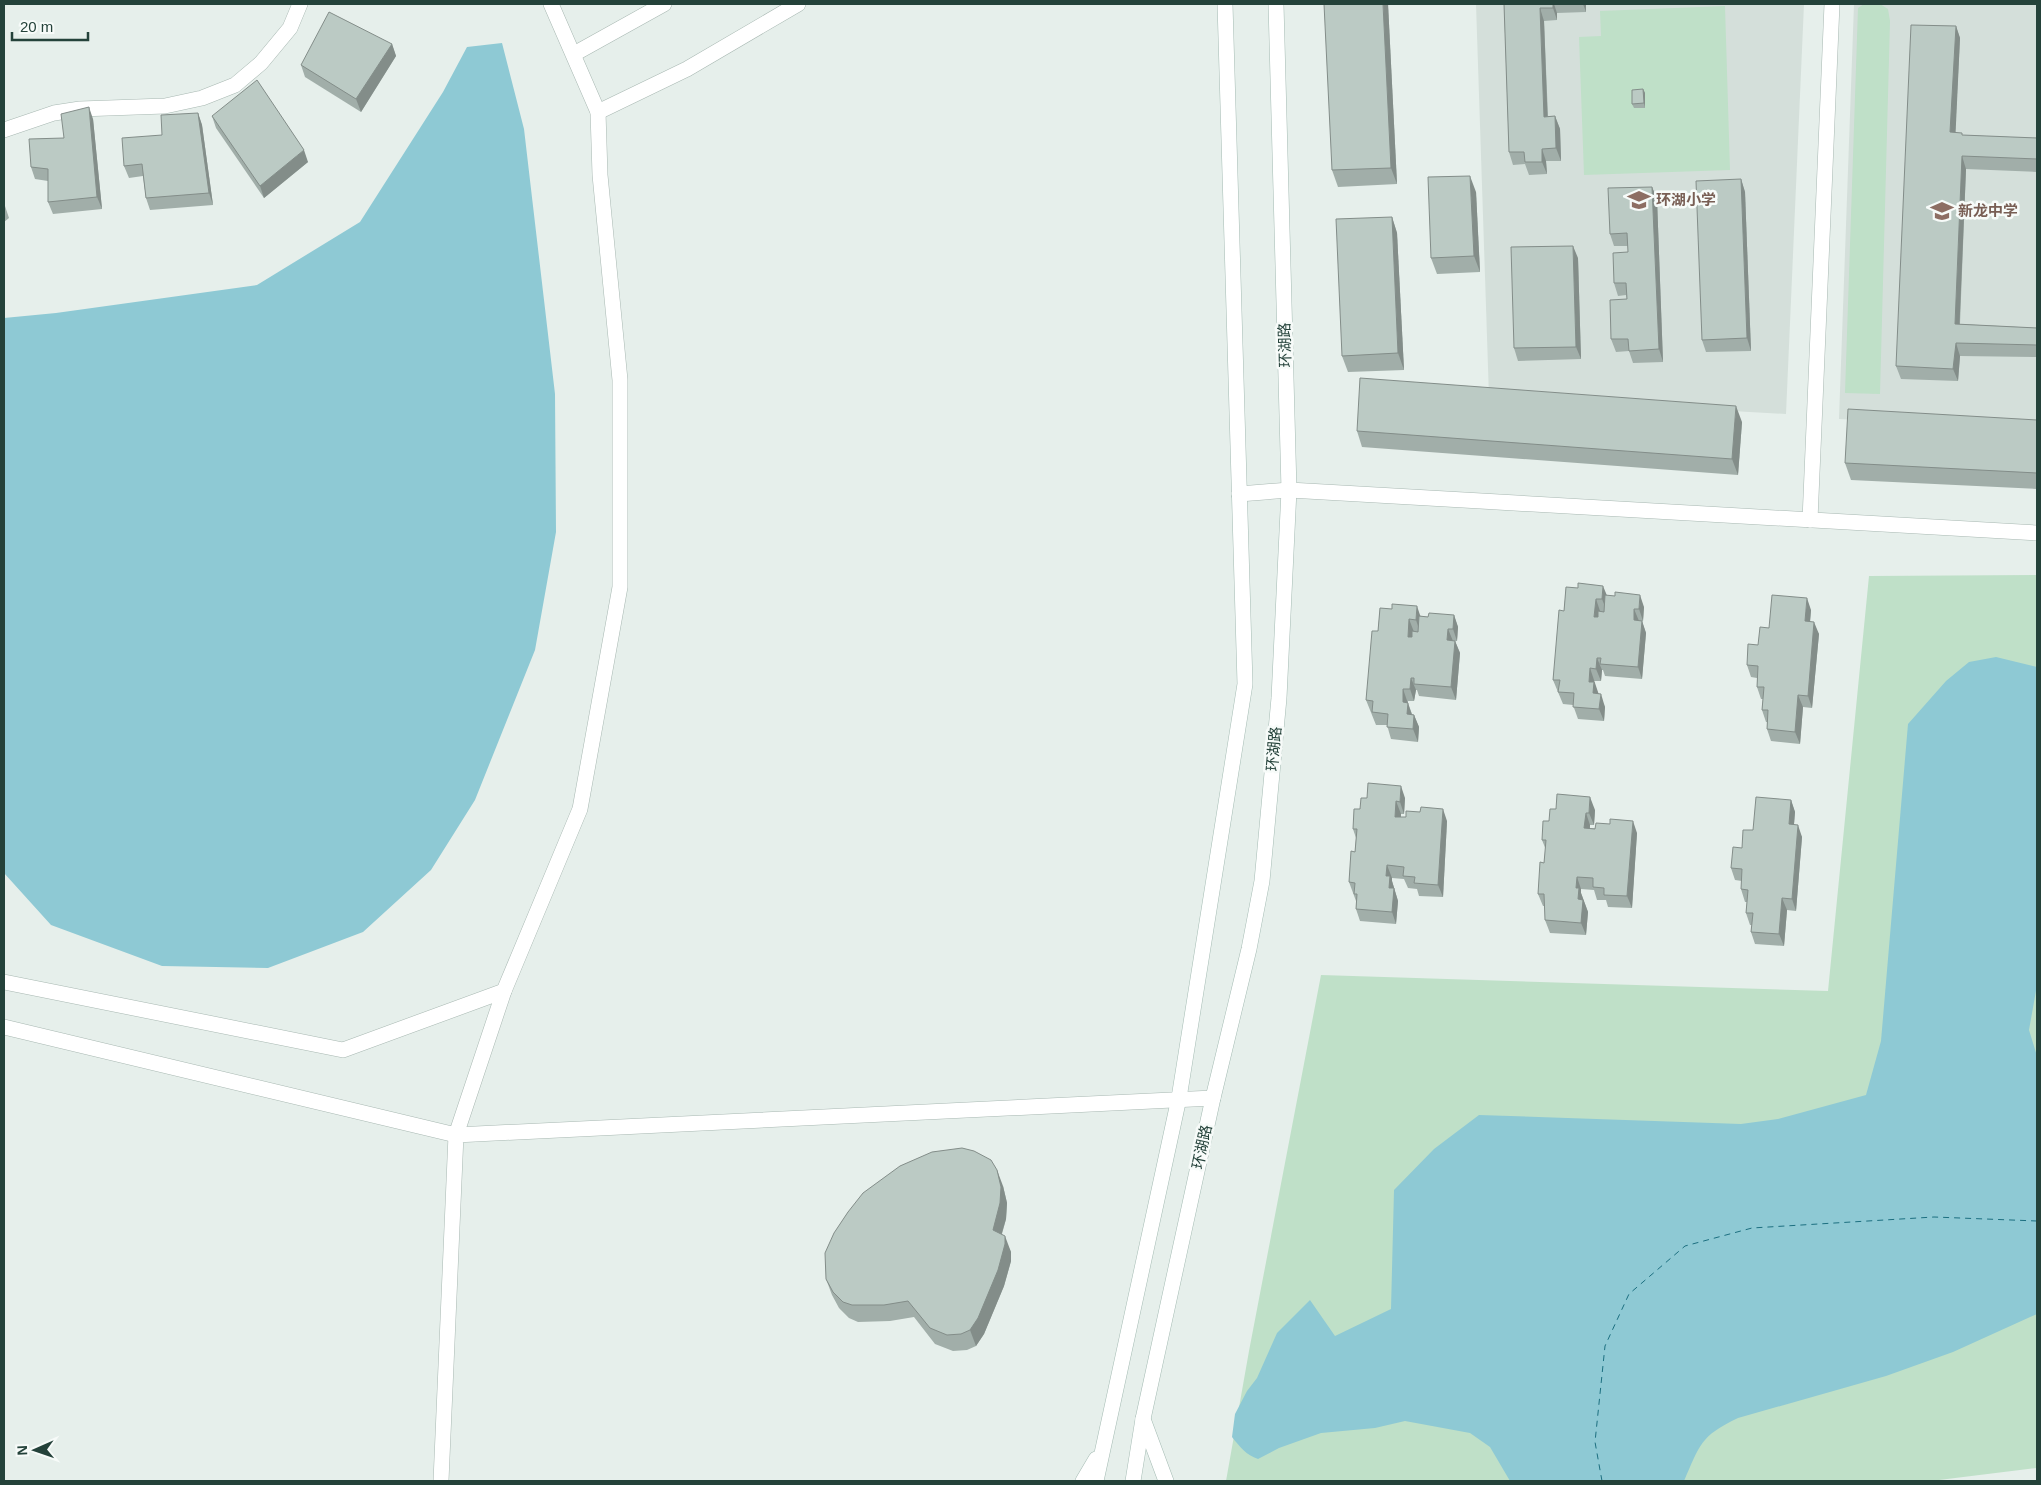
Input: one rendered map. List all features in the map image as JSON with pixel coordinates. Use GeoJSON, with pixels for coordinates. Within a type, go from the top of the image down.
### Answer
{"type":"FeatureCollection","features":[{"type":"Feature","properties":{"kind":"street"},"geometry":{"type":"LineString","coordinates":[[4,130],[54,113],[80,109],[165,106],[202,98],[235,85],[261,63],[290,28],[300,4]]}},
{"type":"Feature","properties":{"kind":"street"},"geometry":{"type":"LineString","coordinates":[[441,1481],[456,1135],[504,991],[580,809],[620,587],[620,380],[600,175],[598,112],[551,4]]}},
{"type":"Feature","properties":{"kind":"street"},"geometry":{"type":"LineString","coordinates":[[574,54],[664,4]]}},
{"type":"Feature","properties":{"kind":"street"},"geometry":{"type":"LineString","coordinates":[[598,112],[687,69],[798,4]]}},
{"type":"Feature","properties":{"kind":"street"},"geometry":{"type":"LineString","coordinates":[[1096,1481],[1179,1098],[1245,684],[1225,4]]}},
{"type":"Feature","properties":{"kind":"street","name":"环湖路"},"geometry":{"type":"LineString","coordinates":[[1133,1481],[1143,1419],[1213,1098],[1249,949],[1262,881],[1279,698],[1289,490],[1276,4]]}},
{"type":"Feature","properties":{"kind":"street"},"geometry":{"type":"LineString","coordinates":[[1810,520],[1832,4]]}},
{"type":"Feature","properties":{"kind":"street"},"geometry":{"type":"LineString","coordinates":[[1239,494],[1289,490],[2037,533]]}},
{"type":"Feature","properties":{"kind":"street"},"geometry":{"type":"LineString","coordinates":[[4,982],[343,1050],[504,991]]}},
{"type":"Feature","properties":{"kind":"street"},"geometry":{"type":"LineString","coordinates":[[4,1027],[456,1135],[1125,1103],[1179,1098],[1213,1098]]}},
{"type":"Feature","properties":{"kind":"street"},"geometry":{"type":"LineString","coordinates":[[1143,1419],[1166,1481]]}},
{"type":"Feature","properties":{"kind":"street"},"geometry":{"type":"LineString","coordinates":[[1083,1481],[1105,1442]]}},
{"type":"Feature","properties":{"kind":"shaded area","name":"环湖小学"},"geometry":{"type":"Polygon","coordinates":[[[1476,4],[1804,4],[1786,414],[1489,397],[1476,4]]]}},
{"type":"Feature","properties":{"kind":"shaded area","name":"新龙中学"},"geometry":{"type":"Polygon","coordinates":[[[1854,4],[2037,4],[2037,430],[1839,419],[1854,4]]]}},
{"type":"Feature","properties":{"kind":"green space"},"geometry":{"type":"Polygon","coordinates":[[[1864,4],[1880,4],[1888,9],[1890,21],[1880,394],[1845,393],[1858,8],[1864,4]]]}},
{"type":"Feature","properties":{"kind":"green space"},"geometry":{"type":"Polygon","coordinates":[[[1725,6],[1730,170],[1584,175],[1579,37],[1601,36],[1600,11],[1725,6]]]}},
{"type":"Feature","properties":{"kind":"green space"},"geometry":{"type":"Polygon","coordinates":[[[2037,575],[2037,1468],[1931,1481],[1226,1481],[1321,975],[1828,991],[1869,576],[2037,575]]]}},
{"type":"Feature","properties":{"kind":"water"},"geometry":{"type":"Polygon","coordinates":[[[502,43],[524,129],[555,394],[556,532],[535,650],[475,800],[431,870],[363,932],[268,968],[162,966],[51,925],[4,873],[4,318],[56,313],[257,285],[360,222],[443,92],[467,47],[502,43]]]}},
{"type":"Feature","properties":{"kind":"water"},"geometry":{"type":"Polygon","coordinates":[[[1996,657],[2037,667],[2037,985],[2029,1030],[2037,1056],[2037,1314],[1953,1352],[1886,1376],[1738,1418],[1725,1424],[1708,1436],[1698,1450],[1684,1481],[1510,1481],[1490,1447],[1470,1433],[1405,1421],[1375,1428],[1321,1433],[1279,1448],[1258,1459],[1244,1450],[1232,1437],[1235,1414],[1247,1391],[1257,1378],[1277,1333],[1310,1300],[1335,1336],[1391,1309],[1394,1190],[1434,1149],[1479,1115],[1741,1124],[1778,1119],[1866,1095],[1881,1041],[1908,724],[1946,681],[1969,662],[1996,657]]]}},
{"type":"Feature","properties":{"kind":"building"},"geometry":{"type":"Polygon","coordinates":[[[1324,4],[1383,4],[1391,168],[1332,170],[1324,4]]]}},
{"type":"Feature","properties":{"kind":"building"},"geometry":{"type":"Polygon","coordinates":[[[1504,4],[1553,4],[1553,8],[1540,8],[1544,117],[1555,116],[1556,148],[1542,149],[1542,162],[1525,162],[1524,152],[1509,152],[1504,4]]]}},
{"type":"Feature","properties":{"kind":"building"},"geometry":{"type":"Polygon","coordinates":[[[329,12],[392,44],[356,99],[301,65],[329,12]]]}},
{"type":"Feature","properties":{"kind":"building"},"geometry":{"type":"Polygon","coordinates":[[[1911,25],[1956,26],[1950,132],[1962,133],[1962,135],[2037,138],[2037,159],[1962,156],[1955,324],[2037,328],[2037,345],[1956,343],[1953,369],[1896,366],[1911,25]]]}},
{"type":"Feature","properties":{"kind":"building"},"geometry":{"type":"Polygon","coordinates":[[[257,80],[304,150],[260,186],[212,116],[257,80]]]}},
{"type":"Feature","properties":{"kind":"building"},"geometry":{"type":"Polygon","coordinates":[[[1643,89],[1644,103],[1632,104],[1632,90],[1643,89]]]}},
{"type":"Feature","properties":{"kind":"building"},"geometry":{"type":"Polygon","coordinates":[[[89,107],[97,197],[48,202],[48,169],[31,167],[29,139],[64,138],[61,114],[89,107]]]}},
{"type":"Feature","properties":{"kind":"building"},"geometry":{"type":"Polygon","coordinates":[[[198,113],[209,193],[146,198],[142,164],[124,166],[122,138],[162,135],[161,115],[198,113]]]}},
{"type":"Feature","properties":{"kind":"building"},"geometry":{"type":"Polygon","coordinates":[[[1470,176],[1474,256],[1431,258],[1428,177],[1470,176]]]}},
{"type":"Feature","properties":{"kind":"building"},"geometry":{"type":"Polygon","coordinates":[[[1741,179],[1747,338],[1702,340],[1696,181],[1741,179]]]}},
{"type":"Feature","properties":{"kind":"building"},"geometry":{"type":"Polygon","coordinates":[[[1652,187],[1659,349],[1629,351],[1628,339],[1611,339],[1610,300],[1627,299],[1626,283],[1614,283],[1613,253],[1628,252],[1627,233],[1610,234],[1608,188],[1652,187]]]}},
{"type":"Feature","properties":{"kind":"building"},"geometry":{"type":"Polygon","coordinates":[[[1392,217],[1398,353],[1342,356],[1336,219],[1392,217]]]}},
{"type":"Feature","properties":{"kind":"building"},"geometry":{"type":"Polygon","coordinates":[[[1573,246],[1576,347],[1514,348],[1511,247],[1573,246]]]}},
{"type":"Feature","properties":{"kind":"building"},"geometry":{"type":"Polygon","coordinates":[[[1360,378],[1736,406],[1732,459],[1357,431],[1360,378]]]}},
{"type":"Feature","properties":{"kind":"building"},"geometry":{"type":"Polygon","coordinates":[[[1848,409],[2037,420],[2037,473],[1845,463],[1848,409]]]}},
{"type":"Feature","properties":{"kind":"building"},"geometry":{"type":"Polygon","coordinates":[[[1578,583],[1603,586],[1602,599],[1596,599],[1594,617],[1598,617],[1598,611],[1604,612],[1605,595],[1615,596],[1615,592],[1640,595],[1639,609],[1634,609],[1634,620],[1642,621],[1638,667],[1600,664],[1601,658],[1597,658],[1596,669],[1590,668],[1589,682],[1594,682],[1593,693],[1601,694],[1599,709],[1573,707],[1574,693],[1558,692],[1560,680],[1553,680],[1559,610],[1564,611],[1566,587],[1578,588],[1578,583]]]}},
{"type":"Feature","properties":{"kind":"building"},"geometry":{"type":"Polygon","coordinates":[[[1772,595],[1807,598],[1805,621],[1814,622],[1808,696],[1798,695],[1795,732],[1767,729],[1768,710],[1762,710],[1764,687],[1757,687],[1758,666],[1747,665],[1748,644],[1758,645],[1760,627],[1769,628],[1772,595]]]}},
{"type":"Feature","properties":{"kind":"building"},"geometry":{"type":"Polygon","coordinates":[[[1392,604],[1417,606],[1416,620],[1409,619],[1408,637],[1412,637],[1412,631],[1418,632],[1419,616],[1428,617],[1429,613],[1454,615],[1453,629],[1448,629],[1447,640],[1455,641],[1451,687],[1414,684],[1414,678],[1411,678],[1410,689],[1403,689],[1403,702],[1408,703],[1407,714],[1414,715],[1413,729],[1387,727],[1388,714],[1372,712],[1373,701],[1366,700],[1372,631],[1378,631],[1380,608],[1392,609],[1392,604]]]}},
{"type":"Feature","properties":{"kind":"building"},"geometry":{"type":"Polygon","coordinates":[[[1368,783],[1401,786],[1400,802],[1396,801],[1395,817],[1406,817],[1406,811],[1420,812],[1421,807],[1443,809],[1438,885],[1414,883],[1415,877],[1403,876],[1404,867],[1387,865],[1386,876],[1390,876],[1389,888],[1394,888],[1392,912],[1356,909],[1357,894],[1354,894],[1355,883],[1349,882],[1351,851],[1355,852],[1357,829],[1353,829],[1354,809],[1360,809],[1361,798],[1367,798],[1368,783]]]}},
{"type":"Feature","properties":{"kind":"building"},"geometry":{"type":"Polygon","coordinates":[[[1557,794],[1590,797],[1589,813],[1586,813],[1584,828],[1595,829],[1596,823],[1610,824],[1610,819],[1633,821],[1627,896],[1604,895],[1604,888],[1593,887],[1593,878],[1577,877],[1578,899],[1583,900],[1581,923],[1545,920],[1544,894],[1538,894],[1540,862],[1544,863],[1546,840],[1542,840],[1543,821],[1549,821],[1550,809],[1556,809],[1557,794]]]}},
{"type":"Feature","properties":{"kind":"building"},"geometry":{"type":"Polygon","coordinates":[[[1756,797],[1791,800],[1789,824],[1798,825],[1792,899],[1782,898],[1779,934],[1751,932],[1753,913],[1746,913],[1748,890],[1741,889],[1742,869],[1731,868],[1733,847],[1742,848],[1743,830],[1753,830],[1756,797]]]}},
{"type":"Feature","properties":{"kind":"building"},"geometry":{"type":"Polygon","coordinates":[[[962,1148],[974,1151],[991,1160],[997,1170],[1001,1187],[1000,1203],[993,1230],[1005,1236],[1005,1244],[998,1270],[978,1318],[970,1330],[961,1334],[947,1335],[930,1328],[908,1301],[884,1305],[852,1305],[843,1302],[833,1292],[826,1279],[825,1253],[834,1233],[848,1212],[863,1193],[900,1166],[932,1152],[962,1148]]]}},
{"type":"Feature","properties":{"kind":"ferry route"},"geometry":{"type":"LineString","coordinates":[[1602,1481],[1595,1442],[1605,1346],[1629,1294],[1685,1246],[1752,1228],[1934,1217],[2037,1221]]}},
{"type":"Feature","properties":{"kind":"place","name":"环湖小学"},"geometry":{"type":"Point","coordinates":[1639,200]}},
{"type":"Feature","properties":{"kind":"place","name":"新龙中学"},"geometry":{"type":"Point","coordinates":[1942,211]}}]}
